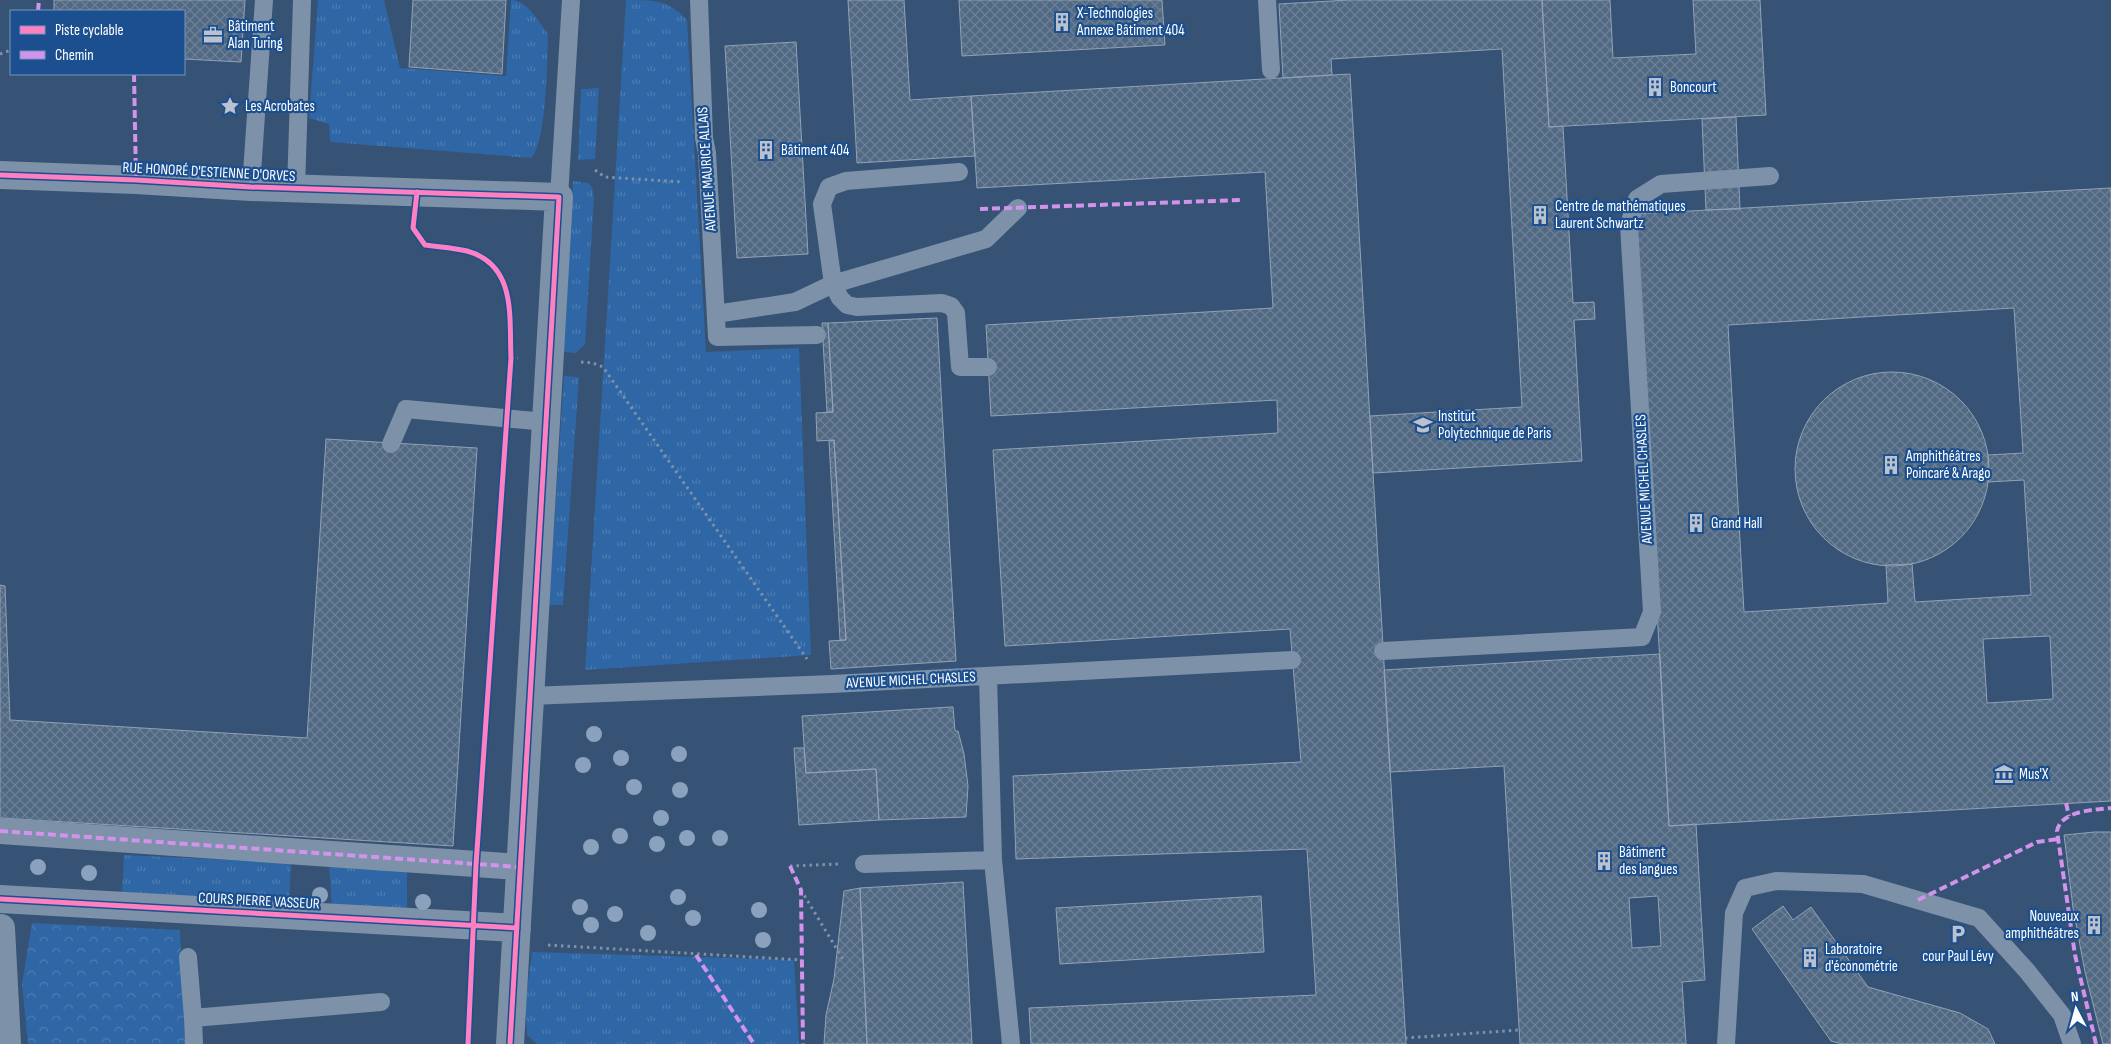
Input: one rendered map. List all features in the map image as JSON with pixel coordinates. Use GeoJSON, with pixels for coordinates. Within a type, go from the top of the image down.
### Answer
{"type":"FeatureCollection","features":[{"type":"Feature","properties":{"kind":"street","name":"RUE HONORÉ D'ESTIENNE D'ORVES"},"geometry":{"type":"LineString","coordinates":[[0,175],[296,189],[559,197]]}},
{"type":"Feature","properties":{"kind":"street"},"geometry":{"type":"LineString","coordinates":[[510,1044],[559,197]]}},
{"type":"Feature","properties":{"kind":"street"},"geometry":{"type":"LineString","coordinates":[[0,831],[519,867]]}},
{"type":"Feature","properties":{"kind":"street","name":"COURS PIERRE VASSEUR"},"geometry":{"type":"LineString","coordinates":[[0,899],[516,928]]}},
{"type":"Feature","properties":{"kind":"street"},"geometry":{"type":"LineString","coordinates":[[1,928],[7,1044]]}},
{"type":"Feature","properties":{"kind":"lane"},"geometry":{"type":"LineString","coordinates":[[251,187],[264,0]]}},
{"type":"Feature","properties":{"kind":"lane"},"geometry":{"type":"LineString","coordinates":[[296,189],[302,0]]}},
{"type":"Feature","properties":{"kind":"lane"},"geometry":{"type":"LineString","coordinates":[[559,197],[571,0]]}},
{"type":"Feature","properties":{"kind":"lane","name":"AVENUE MAURICE ALLAIS"},"geometry":{"type":"LineString","coordinates":[[699,0],[704,138],[717,337],[816,335]]}},
{"type":"Feature","properties":{"kind":"lane"},"geometry":{"type":"LineString","coordinates":[[1266,0],[1271,70]]}},
{"type":"Feature","properties":{"kind":"lane"},"geometry":{"type":"LineString","coordinates":[[959,172],[846,181],[829,187],[822,204],[833,284],[840,298],[847,305],[857,307],[942,303],[951,306],[956,313],[960,368],[988,367]]}},
{"type":"Feature","properties":{"kind":"lane","name":"AVENUE MICHEL CHASLES"},"geometry":{"type":"LineString","coordinates":[[1384,651],[1642,637],[1652,612],[1629,226],[1637,199],[1661,184],[1770,176]]}},
{"type":"Feature","properties":{"kind":"lane"},"geometry":{"type":"LineString","coordinates":[[716,314],[795,302],[833,284],[986,239],[1018,208]]}},
{"type":"Feature","properties":{"kind":"lane"},"geometry":{"type":"LineString","coordinates":[[391,444],[406,408],[546,422]]}},
{"type":"Feature","properties":{"kind":"lane","name":"AVENUE MICHEL CHASLES"},"geometry":{"type":"LineString","coordinates":[[530,696],[824,684],[1292,660]]}},
{"type":"Feature","properties":{"kind":"lane"},"geometry":{"type":"LineString","coordinates":[[988,676],[993,860],[1011,1044]]}},
{"type":"Feature","properties":{"kind":"lane"},"geometry":{"type":"LineString","coordinates":[[864,864],[993,860]]}},
{"type":"Feature","properties":{"kind":"lane"},"geometry":{"type":"LineString","coordinates":[[1726,1044],[1734,913],[1745,888],[1776,881],[1863,884],[1979,918],[2028,971],[2062,1015],[2072,1044]]}},
{"type":"Feature","properties":{"kind":"lane"},"geometry":{"type":"LineString","coordinates":[[188,957],[194,1044]]}},
{"type":"Feature","properties":{"kind":"lane"},"geometry":{"type":"LineString","coordinates":[[193,1018],[382,1002]]}},
{"type":"Feature","properties":{"kind":"path"},"geometry":{"type":"LineString","coordinates":[[595,170],[605,177],[708,183]]}},
{"type":"Feature","properties":{"kind":"path"},"geometry":{"type":"LineString","coordinates":[[510,349],[510,367]]}},
{"type":"Feature","properties":{"kind":"path"},"geometry":{"type":"LineString","coordinates":[[594,363],[603,367],[824,684]]}},
{"type":"Feature","properties":{"kind":"path"},"geometry":{"type":"LineString","coordinates":[[790,866],[844,864]]}},
{"type":"Feature","properties":{"kind":"path"},"geometry":{"type":"LineString","coordinates":[[801,890],[844,961]]}},
{"type":"Feature","properties":{"kind":"path"},"geometry":{"type":"LineString","coordinates":[[550,945],[802,960]]}},
{"type":"Feature","properties":{"kind":"path"},"geometry":{"type":"LineString","coordinates":[[1406,1038],[1519,1030]]}},
{"type":"Feature","properties":{"kind":"green space"},"geometry":{"type":"Polygon","coordinates":[[[318,0],[384,0],[400,68],[506,76],[511,0],[517,1],[528,8],[548,34],[543,119],[536,149],[531,158],[330,142],[329,124],[309,118],[318,0]]]}},
{"type":"Feature","properties":{"kind":"green space"},"geometry":{"type":"Polygon","coordinates":[[[626,0],[661,2],[674,8],[687,20],[706,352],[799,348],[811,655],[585,670],[626,0]]]}},
{"type":"Feature","properties":{"kind":"green space"},"geometry":{"type":"Polygon","coordinates":[[[599,88],[595,159],[578,160],[581,89],[599,88]]]}},
{"type":"Feature","properties":{"kind":"green space"},"geometry":{"type":"Polygon","coordinates":[[[573,181],[588,183],[592,187],[594,198],[585,344],[576,353],[564,352],[573,181]]]}},
{"type":"Feature","properties":{"kind":"green space"},"geometry":{"type":"Polygon","coordinates":[[[564,376],[579,377],[563,605],[549,605],[564,376]]]}},
{"type":"Feature","properties":{"kind":"green space"},"geometry":{"type":"Polygon","coordinates":[[[124,855],[291,863],[289,904],[122,893],[124,855]]]}},
{"type":"Feature","properties":{"kind":"green space"},"geometry":{"type":"Polygon","coordinates":[[[329,864],[407,872],[407,912],[332,907],[329,864]]]}},
{"type":"Feature","properties":{"kind":"green space"},"geometry":{"type":"Polygon","coordinates":[[[32,923],[180,930],[185,1044],[28,1044],[22,984],[32,923]]]}},
{"type":"Feature","properties":{"kind":"green space"},"geometry":{"type":"Polygon","coordinates":[[[532,952],[794,960],[799,1044],[537,1044],[527,1035],[525,1006],[532,952]]]}},
{"type":"Feature","properties":{"kind":"building","name":"Bâtiment Alan Turing"},"geometry":{"type":"Polygon","coordinates":[[[54,0],[245,0],[241,62],[185,59],[185,10],[54,10],[54,0]]]}},
{"type":"Feature","properties":{"kind":"building"},"geometry":{"type":"Polygon","coordinates":[[[413,0],[506,0],[502,74],[409,67],[413,0]]]}},
{"type":"Feature","properties":{"kind":"building"},"geometry":{"type":"Polygon","coordinates":[[[848,0],[904,0],[910,100],[971,96],[975,156],[857,163],[848,0]]]}},
{"type":"Feature","properties":{"kind":"building","name":"X-Technologies Annexe Bâtiment 404"},"geometry":{"type":"Polygon","coordinates":[[[959,0],[1162,0],[1165,45],[962,56],[959,0]]]}},
{"type":"Feature","properties":{"kind":"building","name":"Centre de mathématiques Laurent Schwartz"},"geometry":{"type":"Polygon","coordinates":[[[1349,0],[1542,0],[1549,127],[1563,126],[1573,303],[1594,302],[1595,319],[1574,320],[1582,461],[1373,473],[1370,416],[1522,407],[1502,49],[1331,59],[1332,75],[1283,78],[1279,4],[1349,0]]]}},
{"type":"Feature","properties":{"kind":"building","name":"Boncourt"},"geometry":{"type":"Polygon","coordinates":[[[1542,0],[1610,0],[1613,58],[1696,54],[1693,0],[1760,0],[1766,115],[1549,127],[1542,0]]]}},
{"type":"Feature","properties":{"kind":"building","name":"Bâtiment 404"},"geometry":{"type":"Polygon","coordinates":[[[796,42],[808,254],[737,258],[725,46],[796,42]]]}},
{"type":"Feature","properties":{"kind":"building"},"geometry":{"type":"Polygon","coordinates":[[[1350,74],[1406,1044],[1031,1044],[1029,1008],[1316,995],[1307,849],[1016,859],[1013,776],[1301,762],[1290,629],[1005,646],[993,450],[1278,433],[1277,400],[991,416],[986,325],[1273,308],[1265,172],[977,188],[971,96],[1350,74]]]}},
{"type":"Feature","properties":{"kind":"building"},"geometry":{"type":"Polygon","coordinates":[[[1736,117],[1740,209],[1706,210],[1702,119],[1736,117]]]}},
{"type":"Feature","properties":{"kind":"building","name":"Grand Hall"},"geometry":{"type":"Polygon","coordinates":[[[2111,188],[2111,801],[1669,826],[1635,214],[2111,188]],[[2014,308],[1728,325],[1744,612],[1888,603],[1886,565],[1912,564],[1915,602],[2031,595],[2024,480],[1988,482],[1988,455],[2023,453],[2014,308]],[[2050,636],[1983,639],[1987,703],[2053,699],[2050,636]]]}},
{"type":"Feature","properties":{"kind":"building"},"geometry":{"type":"Polygon","coordinates":[[[937,318],[956,661],[831,669],[829,641],[846,640],[834,440],[817,441],[816,413],[833,412],[828,323],[937,318]]]}},
{"type":"Feature","properties":{"kind":"building"},"geometry":{"type":"Polygon","coordinates":[[[822,323],[828,323],[833,412],[827,412],[822,323]]]}},
{"type":"Feature","properties":{"kind":"building","name":"Amphithéâtres Poincaré & Arago"},"geometry":{"type":"Polygon","coordinates":[[[1892,372],[1920,376],[1938,384],[1946,388],[1967,408],[1973,415],[1985,441],[1989,469],[1985,497],[1977,515],[1973,523],[1953,544],[1946,550],[1920,562],[1892,566],[1864,562],[1846,554],[1838,550],[1817,530],[1811,523],[1799,497],[1795,469],[1799,441],[1807,423],[1811,415],[1831,394],[1838,388],[1864,376],[1892,372]]]}},
{"type":"Feature","properties":{"kind":"building"},"geometry":{"type":"Polygon","coordinates":[[[326,439],[477,448],[453,846],[0,818],[0,585],[5,586],[10,720],[307,738],[326,439]]]}},
{"type":"Feature","properties":{"kind":"building"},"geometry":{"type":"Polygon","coordinates":[[[834,440],[846,640],[840,640],[829,441],[834,440]]]}},
{"type":"Feature","properties":{"kind":"building","name":"Bâtiment des langues"},"geometry":{"type":"Polygon","coordinates":[[[1660,654],[1669,826],[1696,824],[1705,980],[1682,982],[1686,1044],[1520,1044],[1504,766],[1390,772],[1384,670],[1660,654]],[[1658,896],[1629,898],[1632,948],[1661,946],[1658,896]]]}},
{"type":"Feature","properties":{"kind":"building"},"geometry":{"type":"Polygon","coordinates":[[[953,707],[955,731],[958,731],[964,754],[968,786],[966,817],[879,820],[876,769],[806,773],[802,716],[953,707]]]}},
{"type":"Feature","properties":{"kind":"building"},"geometry":{"type":"Polygon","coordinates":[[[794,748],[804,748],[806,773],[876,769],[879,820],[799,825],[794,748]]]}},
{"type":"Feature","properties":{"kind":"building","name":"Nouveaux amphithéâtres"},"geometry":{"type":"Polygon","coordinates":[[[2111,832],[2111,1044],[2103,1044],[2085,972],[2073,908],[2064,835],[2111,832]]]}},
{"type":"Feature","properties":{"kind":"building"},"geometry":{"type":"Polygon","coordinates":[[[963,882],[972,1044],[867,1044],[860,888],[963,882]]]}},
{"type":"Feature","properties":{"kind":"building"},"geometry":{"type":"Polygon","coordinates":[[[860,888],[867,1044],[824,1044],[826,1015],[834,979],[844,891],[860,888]]]}},
{"type":"Feature","properties":{"kind":"building"},"geometry":{"type":"Polygon","coordinates":[[[1261,896],[1264,952],[1060,964],[1056,908],[1261,896]]]}},
{"type":"Feature","properties":{"kind":"building","name":"Laboratoire d'économétrie"},"geometry":{"type":"Polygon","coordinates":[[[1783,906],[1793,920],[1811,907],[1868,987],[1960,1013],[1988,1029],[1995,1044],[1842,1044],[1831,1041],[1752,929],[1783,906]]]}},
{"type":"Feature","properties":{"kind":"marked path"},"geometry":{"type":"LineString","coordinates":[[38,10],[39,0]]}},
{"type":"Feature","properties":{"kind":"marked path"},"geometry":{"type":"LineString","coordinates":[[134,75],[136,180]]}},
{"type":"Feature","properties":{"kind":"marked path"},"geometry":{"type":"LineString","coordinates":[[980,209],[1242,200]]}},
{"type":"Feature","properties":{"kind":"marked path"},"geometry":{"type":"LineString","coordinates":[[2066,803],[2069,816]]}},
{"type":"Feature","properties":{"kind":"marked path"},"geometry":{"type":"LineString","coordinates":[[2096,1044],[2075,955],[2057,831],[2060,824],[2072,815],[2080,812],[2111,808]]}},
{"type":"Feature","properties":{"kind":"marked path"},"geometry":{"type":"LineString","coordinates":[[0,831],[519,867]]}},
{"type":"Feature","properties":{"kind":"marked path"},"geometry":{"type":"LineString","coordinates":[[1918,900],[2037,842],[2058,839]]}},
{"type":"Feature","properties":{"kind":"marked path"},"geometry":{"type":"LineString","coordinates":[[790,866],[801,890],[803,1044]]}},
{"type":"Feature","properties":{"kind":"marked path"},"geometry":{"type":"LineString","coordinates":[[696,955],[754,1044]]}},
{"type":"Feature","properties":{"kind":"cycle path"},"geometry":{"type":"LineString","coordinates":[[0,175],[136,180],[251,187],[559,197],[510,1044]]}},
{"type":"Feature","properties":{"kind":"cycle path"},"geometry":{"type":"LineString","coordinates":[[417,192],[413,228],[425,245],[467,251],[483,258],[495,268],[507,294],[510,326],[511,358],[476,865],[468,1044]]}},
{"type":"Feature","properties":{"kind":"cycle path"},"geometry":{"type":"LineString","coordinates":[[0,899],[517,928]]}},
{"type":"Feature","properties":{"kind":"place","name":"X-Technologies Annexe Bâtiment 404"},"geometry":{"type":"Point","coordinates":[1062,22]}},
{"type":"Feature","properties":{"kind":"place","name":"Bâtiment Alan Turing"},"geometry":{"type":"Point","coordinates":[213,35]}},
{"type":"Feature","properties":{"kind":"place","name":"Boncourt"},"geometry":{"type":"Point","coordinates":[1655,87]}},
{"type":"Feature","properties":{"kind":"place","name":"Les Acrobates"},"geometry":{"type":"Point","coordinates":[230,106]}},
{"type":"Feature","properties":{"kind":"place","name":"Bâtiment 404"},"geometry":{"type":"Point","coordinates":[766,150]}},
{"type":"Feature","properties":{"kind":"place","name":"Centre de mathématiques Laurent Schwartz"},"geometry":{"type":"Point","coordinates":[1540,215]}},
{"type":"Feature","properties":{"kind":"place","name":"Institut Polytechnique de Paris"},"geometry":{"type":"Point","coordinates":[1423,425]}},
{"type":"Feature","properties":{"kind":"place","name":"Amphithéâtres Poincaré & Arago"},"geometry":{"type":"Point","coordinates":[1891,465]}},
{"type":"Feature","properties":{"kind":"place","name":"Grand Hall"},"geometry":{"type":"Point","coordinates":[1696,523]}},
{"type":"Feature","properties":{"kind":"place","name":"Mus'X"},"geometry":{"type":"Point","coordinates":[2004,774]}},
{"type":"Feature","properties":{"kind":"place","name":"Bâtiment des langues"},"geometry":{"type":"Point","coordinates":[1604,861]}},
{"type":"Feature","properties":{"kind":"place","name":"Nouveaux amphithéâtres"},"geometry":{"type":"Point","coordinates":[2094,925]}},
{"type":"Feature","properties":{"kind":"place","name":"cour Paul Lévy"},"geometry":{"type":"Point","coordinates":[1958,934]}},
{"type":"Feature","properties":{"kind":"place","name":"Laboratoire d'économétrie"},"geometry":{"type":"Point","coordinates":[1810,958]}}]}
